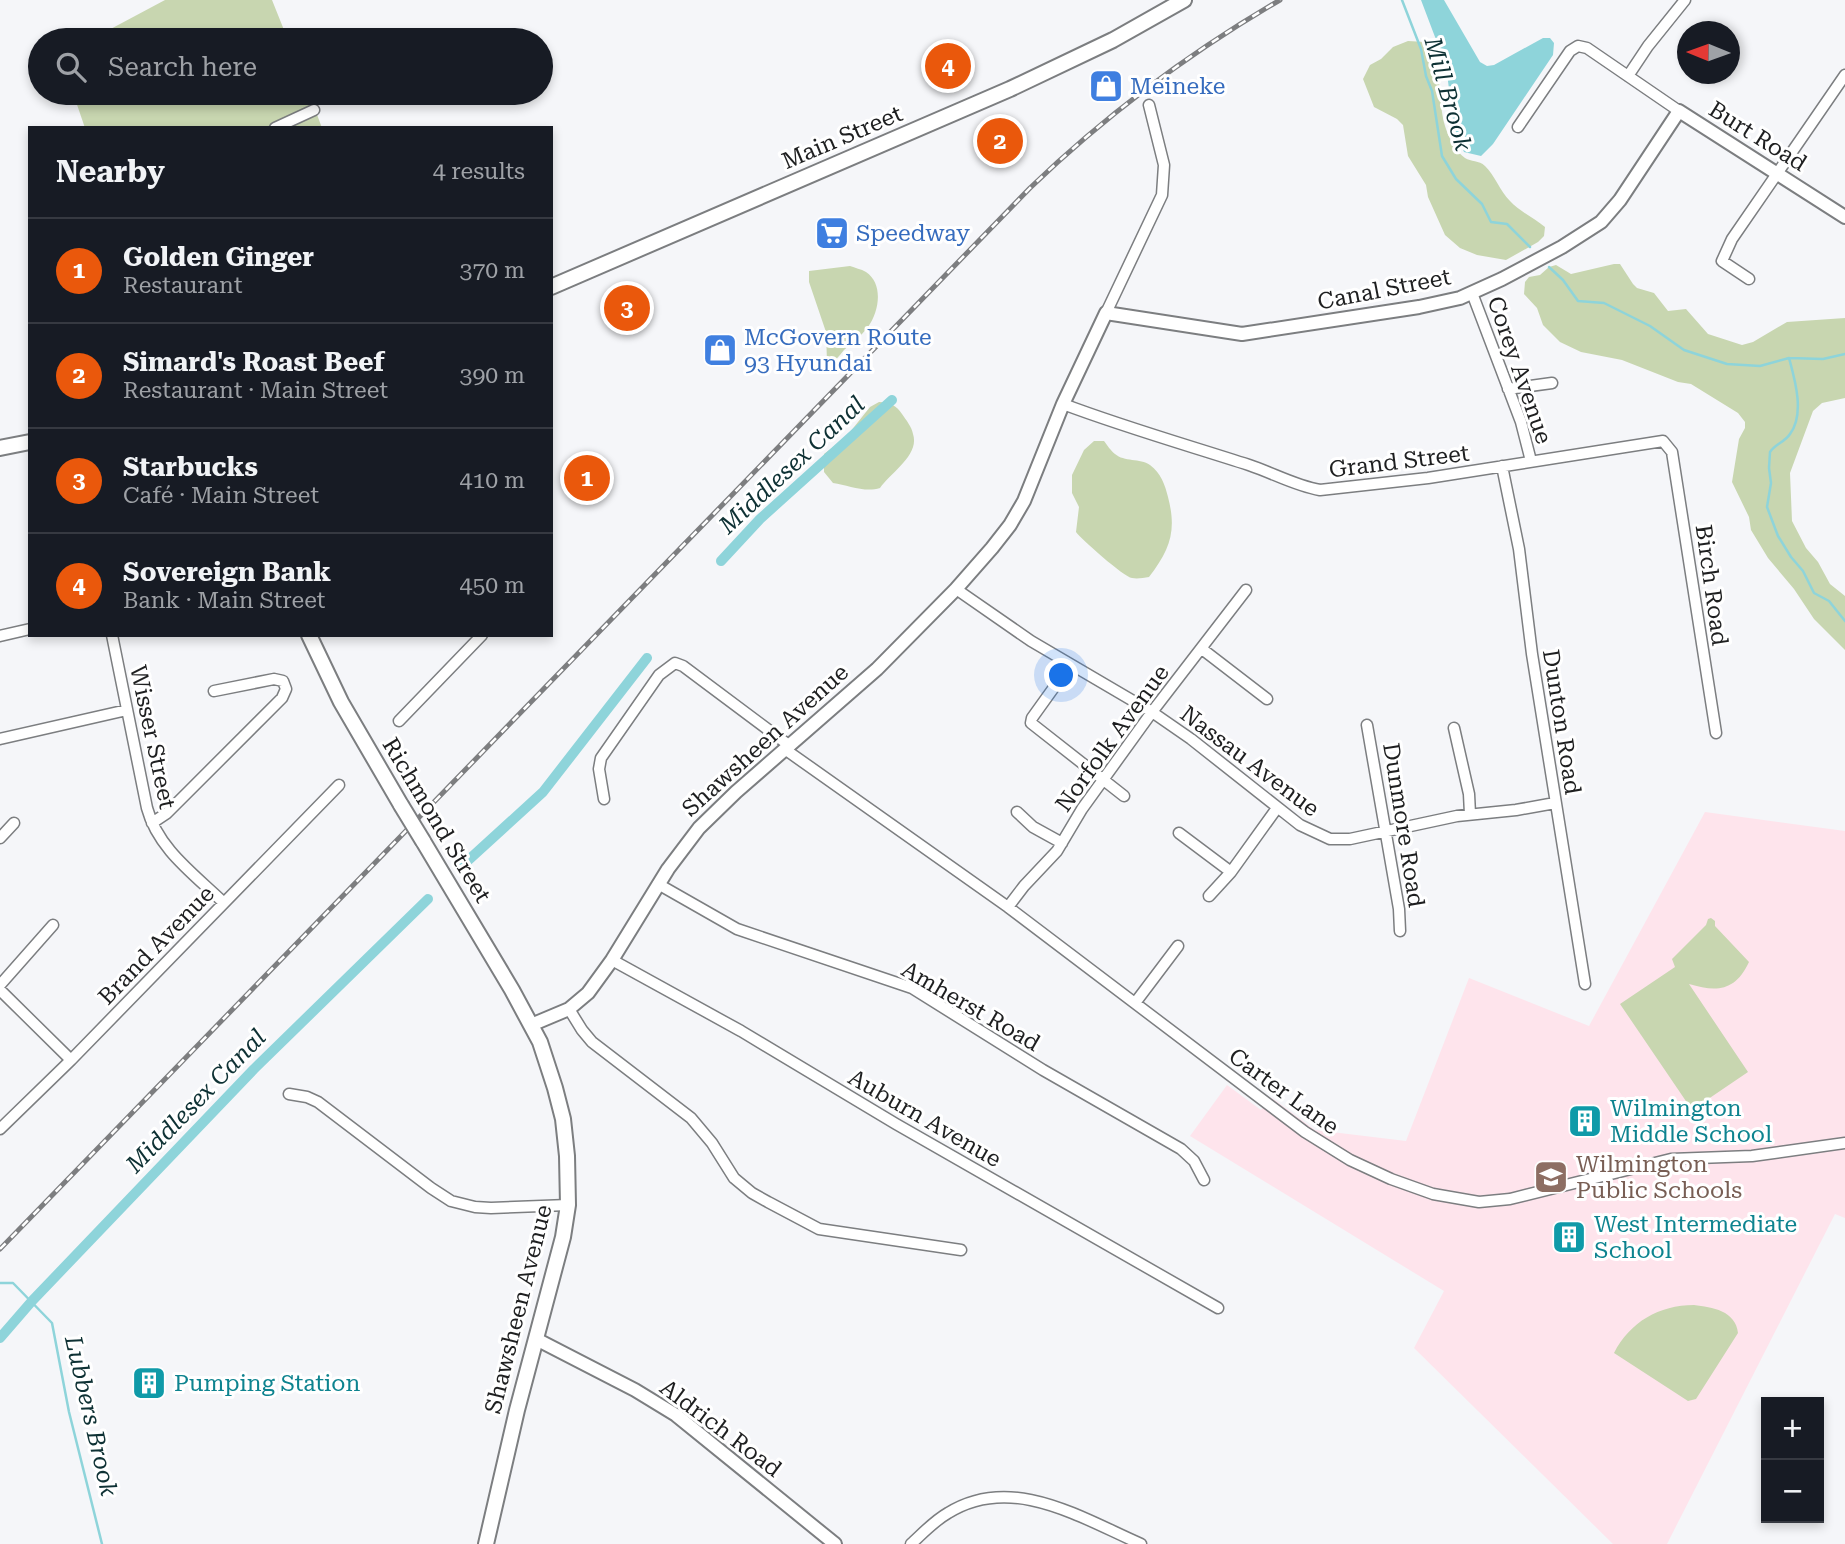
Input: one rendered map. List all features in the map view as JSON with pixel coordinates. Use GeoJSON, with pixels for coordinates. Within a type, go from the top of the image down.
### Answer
{"type":"FeatureCollection","features":[{"type":"Feature","properties":{"kind":"main road","name":"Main Street"},"geometry":{"type":"LineString","coordinates":[[553,286],[1010,89],[1132,30],[1184,0]]}},
{"type":"Feature","properties":{"kind":"main road"},"geometry":{"type":"LineString","coordinates":[[0,448],[28,442]]}},
{"type":"Feature","properties":{"kind":"main road","name":"Richmond Street"},"geometry":{"type":"LineString","coordinates":[[310,637],[346,711],[531,1025]]}},
{"type":"Feature","properties":{"kind":"main road","name":"Shawsheen Avenue"},"geometry":{"type":"LineString","coordinates":[[486,1544],[517,1410],[560,1254],[568,1206],[563,1119],[551,1073],[531,1025]]}},
{"type":"Feature","properties":{"kind":"street"},"geometry":{"type":"LineString","coordinates":[[1628,76],[1685,0]]}},
{"type":"Feature","properties":{"kind":"street","name":"Burt Road"},"geometry":{"type":"LineString","coordinates":[[1518,127],[1570,51],[1578,46],[1587,48],[1845,218]]}},
{"type":"Feature","properties":{"kind":"street"},"geometry":{"type":"LineString","coordinates":[[1749,279],[1722,261],[1732,239],[1845,75]]}},
{"type":"Feature","properties":{"kind":"street","name":"Shawsheen Avenue"},"geometry":{"type":"LineString","coordinates":[[531,1025],[569,1009],[588,993],[612,960],[658,884],[688,841],[711,815],[877,669],[956,589],[992,548],[1017,513],[1063,404],[1158,205],[1164,185],[1164,165],[1149,105]]}},
{"type":"Feature","properties":{"kind":"street"},"geometry":{"type":"LineString","coordinates":[[279,126],[314,110]]}},
{"type":"Feature","properties":{"kind":"street","name":"Canal Street"},"geometry":{"type":"LineString","coordinates":[[1106,313],[1242,334],[1419,307],[1472,293],[1562,247],[1601,222],[1630,186],[1679,111]]}},
{"type":"Feature","properties":{"kind":"street","name":"Corey Avenue"},"geometry":{"type":"LineString","coordinates":[[1472,293],[1525,435],[1531,461]]}},
{"type":"Feature","properties":{"kind":"street"},"geometry":{"type":"LineString","coordinates":[[1508,389],[1552,383]]}},
{"type":"Feature","properties":{"kind":"street","name":"Grand Street"},"geometry":{"type":"LineString","coordinates":[[1063,404],[1320,491],[1657,441],[1667,444]]}},
{"type":"Feature","properties":{"kind":"street","name":"Birch Road"},"geometry":{"type":"LineString","coordinates":[[1667,444],[1672,452],[1716,733]]}},
{"type":"Feature","properties":{"kind":"street","name":"Dunton Road"},"geometry":{"type":"LineString","coordinates":[[1502,466],[1521,562],[1530,644],[1585,984]]}},
{"type":"Feature","properties":{"kind":"street","name":"Nassau Avenue"},"geometry":{"type":"LineString","coordinates":[[956,589],[1070,665],[1152,712],[1191,739],[1277,808],[1311,832],[1330,839],[1350,839],[1471,814],[1555,803]]}},
{"type":"Feature","properties":{"kind":"street","name":"Norfolk Avenue"},"geometry":{"type":"LineString","coordinates":[[1007,908],[1062,843],[1152,712],[1246,590]]}},
{"type":"Feature","properties":{"kind":"street"},"geometry":{"type":"LineString","coordinates":[[0,636],[28,629]]}},
{"type":"Feature","properties":{"kind":"street","name":"Wisser Street"},"geometry":{"type":"LineString","coordinates":[[112,637],[152,823],[165,846],[224,903]]}},
{"type":"Feature","properties":{"kind":"street"},"geometry":{"type":"LineString","coordinates":[[399,720],[480,637]]}},
{"type":"Feature","properties":{"kind":"street"},"geometry":{"type":"LineString","coordinates":[[1202,649],[1267,699]]}},
{"type":"Feature","properties":{"kind":"street","name":"Carter Lane"},"geometry":{"type":"LineString","coordinates":[[604,799],[599,769],[601,758],[659,675],[672,664],[683,666],[788,748],[1335,1152],[1367,1169],[1410,1186],[1459,1200],[1498,1201],[1671,1159],[1752,1156],[1845,1143]]}},
{"type":"Feature","properties":{"kind":"street"},"geometry":{"type":"LineString","coordinates":[[1070,665],[1031,722],[1124,796]]}},
{"type":"Feature","properties":{"kind":"street"},"geometry":{"type":"LineString","coordinates":[[152,823],[167,813],[258,723],[284,695],[285,685],[279,679],[268,679],[214,691]]}},
{"type":"Feature","properties":{"kind":"street"},"geometry":{"type":"LineString","coordinates":[[0,739],[127,710]]}},
{"type":"Feature","properties":{"kind":"street","name":"Dunmore Road"},"geometry":{"type":"LineString","coordinates":[[1367,725],[1401,917],[1400,931]]}},
{"type":"Feature","properties":{"kind":"street"},"geometry":{"type":"LineString","coordinates":[[1454,727],[1471,814]]}},
{"type":"Feature","properties":{"kind":"street","name":"Brand Avenue"},"geometry":{"type":"LineString","coordinates":[[0,1129],[71,1060],[339,785]]}},
{"type":"Feature","properties":{"kind":"street"},"geometry":{"type":"LineString","coordinates":[[1209,896],[1231,872],[1277,808]]}},
{"type":"Feature","properties":{"kind":"street"},"geometry":{"type":"LineString","coordinates":[[1017,812],[1033,827],[1062,843]]}},
{"type":"Feature","properties":{"kind":"street"},"geometry":{"type":"LineString","coordinates":[[0,838],[15,823]]}},
{"type":"Feature","properties":{"kind":"street"},"geometry":{"type":"LineString","coordinates":[[1179,833],[1231,872]]}},
{"type":"Feature","properties":{"kind":"street","name":"Amherst Road"},"geometry":{"type":"LineString","coordinates":[[658,884],[737,929],[898,982],[919,992],[1043,1070],[1181,1149],[1194,1161],[1204,1180]]}},
{"type":"Feature","properties":{"kind":"street"},"geometry":{"type":"LineString","coordinates":[[53,925],[0,987],[71,1060]]}},
{"type":"Feature","properties":{"kind":"street"},"geometry":{"type":"LineString","coordinates":[[1135,1003],[1178,946]]}},
{"type":"Feature","properties":{"kind":"street","name":"Auburn Avenue"},"geometry":{"type":"LineString","coordinates":[[612,960],[741,1031],[896,1124],[1218,1308]]}},
{"type":"Feature","properties":{"kind":"street"},"geometry":{"type":"LineString","coordinates":[[569,1009],[592,1042],[691,1118],[712,1143],[734,1178],[752,1193],[819,1229],[961,1250]]}},
{"type":"Feature","properties":{"kind":"street"},"geometry":{"type":"LineString","coordinates":[[289,1094],[307,1097],[327,1108],[451,1201],[483,1208],[568,1206]]}},
{"type":"Feature","properties":{"kind":"street","name":"Aldrich Road"},"geometry":{"type":"LineString","coordinates":[[536,1339],[635,1390],[676,1415],[835,1544]]}},
{"type":"Feature","properties":{"kind":"street"},"geometry":{"type":"LineString","coordinates":[[911,1544],[939,1519],[957,1508],[981,1499],[1008,1496],[1040,1501],[1141,1544]]}},
{"type":"Feature","properties":{"kind":"shaded area","name":"Wilmington Public Schools"},"geometry":{"type":"Polygon","coordinates":[[[1705,812],[1845,831],[1845,1218],[1835,1214],[1667,1544],[1613,1544],[1414,1348],[1444,1291],[1190,1136],[1227,1085],[1261,1110],[1272,1098],[1315,1130],[1406,1141],[1469,978],[1589,1026],[1705,812]]]}},
{"type":"Feature","properties":{"kind":"green space"},"geometry":{"type":"Polygon","coordinates":[[[165,0],[272,0],[283,28],[112,28],[165,0]]]}},
{"type":"Feature","properties":{"kind":"green space"},"geometry":{"type":"Polygon","coordinates":[[[1408,41],[1425,42],[1431,51],[1438,72],[1445,126],[1456,148],[1465,158],[1485,166],[1510,201],[1545,227],[1544,236],[1538,242],[1506,260],[1477,255],[1460,248],[1445,235],[1428,197],[1426,185],[1408,156],[1403,125],[1374,107],[1363,79],[1370,65],[1393,47],[1408,41]]]}},
{"type":"Feature","properties":{"kind":"green space"},"geometry":{"type":"Polygon","coordinates":[[[77,105],[313,105],[321,126],[84,126],[77,105]]]}},
{"type":"Feature","properties":{"kind":"green space"},"geometry":{"type":"Polygon","coordinates":[[[1620,264],[1637,288],[1654,293],[1668,311],[1686,309],[1708,334],[1742,345],[1753,342],[1787,322],[1845,318],[1845,398],[1822,403],[1813,411],[1790,473],[1792,521],[1830,584],[1845,596],[1845,650],[1814,619],[1768,558],[1751,530],[1749,517],[1732,482],[1739,439],[1745,428],[1745,422],[1738,413],[1691,384],[1678,382],[1622,360],[1581,352],[1560,342],[1543,325],[1537,308],[1524,294],[1525,282],[1529,277],[1540,275],[1549,267],[1556,265],[1571,274],[1620,264]]]}},
{"type":"Feature","properties":{"kind":"green space"},"geometry":{"type":"Polygon","coordinates":[[[850,266],[872,277],[877,291],[877,306],[872,321],[865,330],[837,358],[827,362],[826,332],[809,282],[809,271],[850,266]]]}},
{"type":"Feature","properties":{"kind":"green space"},"geometry":{"type":"Polygon","coordinates":[[[879,402],[887,403],[900,411],[912,431],[912,449],[880,488],[862,489],[833,483],[824,472],[824,454],[846,437],[870,407],[879,402]]]}},
{"type":"Feature","properties":{"kind":"green space"},"geometry":{"type":"Polygon","coordinates":[[[1094,441],[1104,441],[1119,456],[1150,465],[1164,484],[1171,509],[1170,540],[1149,577],[1128,576],[1076,532],[1079,507],[1072,493],[1072,475],[1084,450],[1094,441]]]}},
{"type":"Feature","properties":{"kind":"green space"},"geometry":{"type":"Polygon","coordinates":[[[1711,918],[1715,921],[1715,926],[1749,962],[1738,979],[1724,987],[1708,988],[1689,984],[1748,1072],[1692,1110],[1620,1004],[1675,967],[1672,959],[1711,918]]]}},
{"type":"Feature","properties":{"kind":"green space"},"geometry":{"type":"Polygon","coordinates":[[[1694,1305],[1728,1315],[1738,1333],[1696,1399],[1688,1401],[1614,1353],[1628,1332],[1647,1317],[1669,1308],[1694,1305]]]}},
{"type":"Feature","properties":{"kind":"water"},"geometry":{"type":"Polygon","coordinates":[[[1421,0],[1444,0],[1480,62],[1487,66],[1494,65],[1543,38],[1550,38],[1554,43],[1553,55],[1493,144],[1481,156],[1464,152],[1454,127],[1446,66],[1421,0]]]}},
{"type":"Feature","properties":{"kind":"waterway","name":"Mill Brook"},"geometry":{"type":"LineString","coordinates":[[1402,0],[1421,49],[1432,91],[1442,156],[1456,179],[1482,204],[1491,222],[1507,224],[1530,247]]}},
{"type":"Feature","properties":{"kind":"waterway","name":"Mill Brook"},"geometry":{"type":"LineString","coordinates":[[1549,267],[1563,280],[1578,301],[1604,303],[1650,326],[1684,350],[1727,364],[1760,366],[1789,358],[1823,359],[1845,354]]}},
{"type":"Feature","properties":{"kind":"waterway"},"geometry":{"type":"LineString","coordinates":[[1789,358],[1797,397],[1797,417],[1788,437],[1770,452],[1771,483],[1767,507],[1778,536],[1803,571],[1814,593],[1829,601],[1845,621]]}},
{"type":"Feature","properties":{"kind":"waterway","name":"Middlesex Canal"},"geometry":{"type":"LineString","coordinates":[[721,561],[760,519],[892,400]]}},
{"type":"Feature","properties":{"kind":"waterway","name":"Middlesex Canal"},"geometry":{"type":"LineString","coordinates":[[463,865],[543,792],[647,658]]}},
{"type":"Feature","properties":{"kind":"waterway","name":"Middlesex Canal"},"geometry":{"type":"LineString","coordinates":[[0,1338],[32,1301],[254,1069],[428,899]]}},
{"type":"Feature","properties":{"kind":"waterway","name":"Lubbers Brook"},"geometry":{"type":"LineString","coordinates":[[0,1283],[13,1283],[52,1323],[69,1412],[102,1544]]}},
{"type":"Feature","properties":{"kind":"railway"},"geometry":{"type":"LineString","coordinates":[[0,1249],[1030,188],[1088,135],[1149,86],[1213,41],[1280,0]]}},
{"type":"Feature","properties":{"kind":"place","name":"Sovereign Bank"},"geometry":{"type":"Point","coordinates":[948,66]}},
{"type":"Feature","properties":{"kind":"place","name":"Meineke"},"geometry":{"type":"Point","coordinates":[1106,86]}},
{"type":"Feature","properties":{"kind":"place","name":"Simard's Roast Beef"},"geometry":{"type":"Point","coordinates":[1000,141]}},
{"type":"Feature","properties":{"kind":"place","name":"Speedway"},"geometry":{"type":"Point","coordinates":[832,233]}},
{"type":"Feature","properties":{"kind":"place","name":"Starbucks"},"geometry":{"type":"Point","coordinates":[627,308]}},
{"type":"Feature","properties":{"kind":"place","name":"McGovern Route 93 Hyundai"},"geometry":{"type":"Point","coordinates":[720,350]}},
{"type":"Feature","properties":{"kind":"place","name":"Golden Ginger"},"geometry":{"type":"Point","coordinates":[587,478]}},
{"type":"Feature","properties":{"kind":"place","name":"Wilmington Middle School"},"geometry":{"type":"Point","coordinates":[1585,1121]}},
{"type":"Feature","properties":{"kind":"place","name":"Wilmington Public Schools"},"geometry":{"type":"Point","coordinates":[1551,1177]}},
{"type":"Feature","properties":{"kind":"place","name":"West Intermediate School"},"geometry":{"type":"Point","coordinates":[1569,1237]}},
{"type":"Feature","properties":{"kind":"place","name":"Pumping Station"},"geometry":{"type":"Point","coordinates":[149,1383]}}]}
